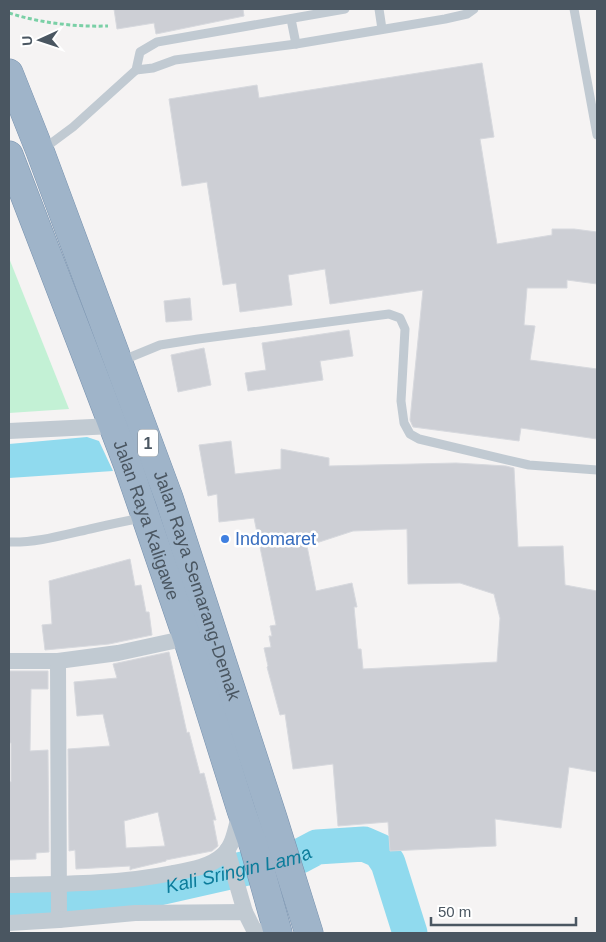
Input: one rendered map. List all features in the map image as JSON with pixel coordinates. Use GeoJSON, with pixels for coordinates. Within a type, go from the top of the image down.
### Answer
{"type":"FeatureCollection","features":[{"type":"Feature","properties":{"kind":"highway","name":"Jalan Raya Semarang-Demak"},"geometry":{"type":"LineString","coordinates":[[9,73],[46,147],[128,358],[169,498],[274,818],[308,933]]}},
{"type":"Feature","properties":{"kind":"highway","name":"Jalan Raya Kaligawe"},"geometry":{"type":"LineString","coordinates":[[9,155],[107,426],[146,518],[187,638],[241,810],[237,853],[266,891],[265,932]]}},
{"type":"Feature","properties":{"kind":"street"},"geometry":{"type":"LineString","coordinates":[[9,432],[107,426]]}},
{"type":"Feature","properties":{"kind":"street"},"geometry":{"type":"LineString","coordinates":[[9,661],[58,662],[118,653],[187,638]]}},
{"type":"Feature","properties":{"kind":"street"},"geometry":{"type":"LineString","coordinates":[[58,662],[59,916]]}},
{"type":"Feature","properties":{"kind":"street"},"geometry":{"type":"LineString","coordinates":[[9,885],[58,886],[97,884],[154,877],[183,871],[237,853],[238,887],[245,912],[265,932]]}},
{"type":"Feature","properties":{"kind":"street"},"geometry":{"type":"LineString","coordinates":[[9,923],[59,916],[245,912]]}},
{"type":"Feature","properties":{"kind":"lane"},"geometry":{"type":"LineString","coordinates":[[46,147],[73,127],[136,70],[140,52],[157,42],[345,9]]}},
{"type":"Feature","properties":{"kind":"lane"},"geometry":{"type":"LineString","coordinates":[[379,9],[382,28]]}},
{"type":"Feature","properties":{"kind":"lane"},"geometry":{"type":"LineString","coordinates":[[136,70],[153,68],[175,60],[296,44],[382,28],[445,19],[467,14],[474,9]]}},
{"type":"Feature","properties":{"kind":"lane"},"geometry":{"type":"LineString","coordinates":[[574,9],[597,135]]}},
{"type":"Feature","properties":{"kind":"lane"},"geometry":{"type":"LineString","coordinates":[[291,19],[296,44]]}},
{"type":"Feature","properties":{"kind":"lane"},"geometry":{"type":"LineString","coordinates":[[128,358],[152,348],[198,339],[389,314],[400,318],[405,329],[402,401],[404,423],[410,434],[419,439],[529,465],[597,470]]}},
{"type":"Feature","properties":{"kind":"lane"},"geometry":{"type":"LineString","coordinates":[[9,542],[56,537],[113,523],[146,518]]}},
{"type":"Feature","properties":{"kind":"path"},"geometry":{"type":"LineString","coordinates":[[9,13],[27,19],[75,26],[108,26]]}},
{"type":"Feature","properties":{"kind":"green space"},"geometry":{"type":"Polygon","coordinates":[[[9,258],[69,409],[9,413],[9,258]]]}},
{"type":"Feature","properties":{"kind":"water"},"geometry":{"type":"Polygon","coordinates":[[[87,437],[99,441],[113,471],[9,478],[9,444],[87,437]]]}},
{"type":"Feature","properties":{"kind":"building"},"geometry":{"type":"Polygon","coordinates":[[[114,9],[243,9],[244,16],[156,34],[154,23],[117,29],[114,9]]]}},
{"type":"Feature","properties":{"kind":"building"},"geometry":{"type":"Polygon","coordinates":[[[482,63],[494,137],[480,139],[497,244],[552,235],[552,229],[597,232],[597,284],[567,280],[567,288],[527,288],[524,325],[535,326],[530,360],[597,369],[597,439],[521,428],[519,441],[413,427],[410,420],[423,290],[330,304],[325,269],[288,275],[292,305],[240,312],[236,283],[223,285],[207,182],[182,186],[169,99],[257,85],[259,98],[482,63]]]}},
{"type":"Feature","properties":{"kind":"building"},"geometry":{"type":"Polygon","coordinates":[[[190,298],[192,320],[166,322],[164,301],[190,298]]]}},
{"type":"Feature","properties":{"kind":"building"},"geometry":{"type":"Polygon","coordinates":[[[349,330],[353,356],[320,361],[323,380],[248,391],[245,373],[266,370],[262,343],[349,330]]]}},
{"type":"Feature","properties":{"kind":"building"},"geometry":{"type":"Polygon","coordinates":[[[204,348],[211,385],[178,392],[171,355],[204,348]]]}},
{"type":"Feature","properties":{"kind":"building"},"geometry":{"type":"Polygon","coordinates":[[[231,441],[235,474],[281,469],[281,449],[329,458],[329,466],[456,463],[514,468],[518,547],[563,546],[565,585],[597,591],[597,772],[569,767],[561,828],[495,819],[496,846],[390,851],[388,822],[338,826],[333,764],[293,769],[285,714],[280,715],[264,648],[271,647],[269,636],[272,636],[270,626],[276,625],[254,518],[219,522],[217,494],[208,496],[199,445],[231,441]],[[407,529],[353,531],[307,546],[316,591],[352,583],[357,607],[354,607],[358,649],[361,649],[363,669],[497,662],[500,618],[494,594],[460,583],[408,584],[407,529]]]}},
{"type":"Feature","properties":{"kind":"building"},"geometry":{"type":"Polygon","coordinates":[[[130,559],[135,586],[141,585],[146,612],[149,612],[152,635],[109,644],[45,650],[42,625],[52,624],[49,581],[130,559]]]}},
{"type":"Feature","properties":{"kind":"building"},"geometry":{"type":"Polygon","coordinates":[[[169,652],[187,733],[189,732],[200,774],[204,773],[216,820],[213,820],[218,846],[212,851],[166,860],[130,870],[130,866],[76,869],[75,850],[69,851],[68,749],[110,746],[103,714],[77,716],[74,682],[117,678],[113,664],[169,652]],[[158,812],[124,821],[126,848],[165,846],[158,812]]]}},
{"type":"Feature","properties":{"kind":"building"},"geometry":{"type":"Polygon","coordinates":[[[9,671],[48,671],[48,689],[31,689],[30,751],[48,750],[49,852],[36,853],[36,859],[9,860],[11,743],[9,743],[9,671]]]}},
{"type":"Feature","properties":{"kind":"waterway","name":"Kali Sringin Lama"},"geometry":{"type":"LineString","coordinates":[[9,898],[146,891],[300,856],[317,847],[364,844],[380,851],[388,863],[410,933]]}},
{"type":"Feature","properties":{"kind":"place","name":"Indomaret"},"geometry":{"type":"Point","coordinates":[225,539]}}]}
